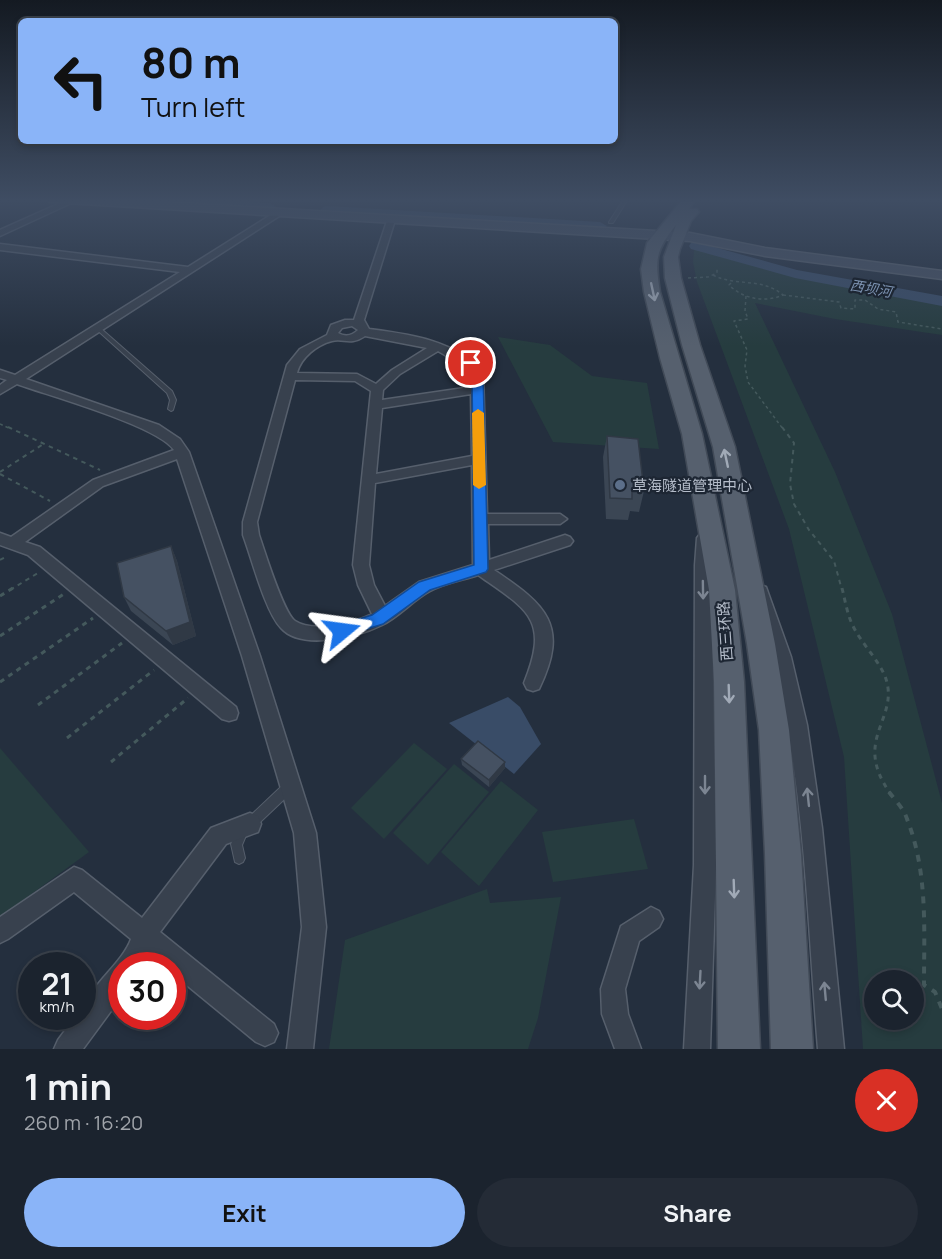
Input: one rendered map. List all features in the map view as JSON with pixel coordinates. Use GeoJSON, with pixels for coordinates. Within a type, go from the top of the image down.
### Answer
{"type":"FeatureCollection","features":[{"type":"Feature","properties":{"kind":"main road","name":"西三环路"},"geometry":{"type":"LineString","coordinates":[[653,248],[649,261],[652,292],[692,434],[722,590],[729,682],[739,1049]]}},
{"type":"Feature","properties":{"kind":"main road","name":"西三环路"},"geometry":{"type":"LineString","coordinates":[[670,248],[673,278],[691,345],[724,447],[746,556],[774,730],[783,854],[792,1049]]}},
{"type":"Feature","properties":{"kind":"main road"},"geometry":{"type":"LineString","coordinates":[[760,248],[942,273]]}},
{"type":"Feature","properties":{"kind":"street"},"geometry":{"type":"LineString","coordinates":[[8,248],[189,270]]}},
{"type":"Feature","properties":{"kind":"street"},"geometry":{"type":"LineString","coordinates":[[0,390],[8,377],[98,328],[224,248]]}},
{"type":"Feature","properties":{"kind":"street"},"geometry":{"type":"LineString","coordinates":[[376,248],[353,307],[334,332],[297,358],[290,375],[250,522],[251,535],[279,611],[288,625],[305,633],[327,633],[357,628],[382,617],[425,586],[565,540]]}},
{"type":"Feature","properties":{"kind":"street"},"geometry":{"type":"LineString","coordinates":[[363,330],[359,320],[379,248]]}},
{"type":"Feature","properties":{"kind":"street"},"geometry":{"type":"LineString","coordinates":[[334,332],[349,339],[363,330],[407,337],[471,363],[477,373],[481,569]]}},
{"type":"Feature","properties":{"kind":"street"},"geometry":{"type":"LineString","coordinates":[[382,617],[366,585],[361,565],[377,388],[396,372],[436,347]]}},
{"type":"Feature","properties":{"kind":"street"},"geometry":{"type":"LineString","coordinates":[[290,375],[357,378],[377,388]]}},
{"type":"Feature","properties":{"kind":"street"},"geometry":{"type":"LineString","coordinates":[[8,377],[154,428],[175,442],[182,452],[251,656],[304,833],[314,927],[300,1049]]}},
{"type":"Feature","properties":{"kind":"street"},"geometry":{"type":"LineString","coordinates":[[376,405],[477,390]]}},
{"type":"Feature","properties":{"kind":"street"},"geometry":{"type":"LineString","coordinates":[[7,541],[63,508],[98,483],[182,452]]}},
{"type":"Feature","properties":{"kind":"street"},"geometry":{"type":"LineString","coordinates":[[369,479],[387,478],[479,459]]}},
{"type":"Feature","properties":{"kind":"street"},"geometry":{"type":"LineString","coordinates":[[697,1049],[705,865],[703,565],[707,511]]}},
{"type":"Feature","properties":{"kind":"street"},"geometry":{"type":"LineString","coordinates":[[480,519],[560,519]]}},
{"type":"Feature","properties":{"kind":"street"},"geometry":{"type":"LineString","coordinates":[[7,541],[34,551],[229,714]]}},
{"type":"Feature","properties":{"kind":"street"},"geometry":{"type":"LineString","coordinates":[[746,556],[770,613],[797,713],[807,793],[831,1049]]}},
{"type":"Feature","properties":{"kind":"street"},"geometry":{"type":"LineString","coordinates":[[481,569],[524,599],[537,613],[546,630],[547,647],[533,682]]}},
{"type":"Feature","properties":{"kind":"street"},"geometry":{"type":"LineString","coordinates":[[138,952],[144,934],[219,836],[250,824]]}},
{"type":"Feature","properties":{"kind":"street"},"geometry":{"type":"LineString","coordinates":[[0,931],[74,878],[265,1033]]}},
{"type":"Feature","properties":{"kind":"street"},"geometry":{"type":"LineString","coordinates":[[628,1049],[615,1014],[613,989],[630,934],[651,919]]}},
{"type":"Feature","properties":{"kind":"street"},"geometry":{"type":"LineString","coordinates":[[67,1049],[108,994]]}},
{"type":"Feature","properties":{"kind":"lane"},"geometry":{"type":"LineString","coordinates":[[98,328],[170,392],[173,400],[171,409]]}},
{"type":"Feature","properties":{"kind":"lane"},"geometry":{"type":"LineString","coordinates":[[239,858],[236,844],[239,837],[290,786]]}},
{"type":"Feature","properties":{"kind":"path"},"geometry":{"type":"LineString","coordinates":[[713,275],[717,273],[717,269]]}},
{"type":"Feature","properties":{"kind":"path"},"geometry":{"type":"LineString","coordinates":[[673,278],[713,275],[730,283],[760,283],[783,295],[825,302],[836,300],[841,308],[849,310],[855,309],[855,300],[861,299],[878,309],[896,312],[898,322],[942,329]]}},
{"type":"Feature","properties":{"kind":"path"},"geometry":{"type":"LineString","coordinates":[[730,283],[730,288],[746,296],[770,299],[783,295]]}},
{"type":"Feature","properties":{"kind":"path"},"geometry":{"type":"LineString","coordinates":[[746,296],[745,311],[748,319],[734,321],[747,350],[745,366],[748,382],[794,443],[790,484],[794,504],[809,530],[834,561],[852,624],[886,679],[887,701],[874,743],[875,764],[885,786],[907,817],[924,892],[924,985],[935,993],[942,1009]]}},
{"type":"Feature","properties":{"kind":"path"},"geometry":{"type":"LineString","coordinates":[[0,424],[45,443],[113,477]]}},
{"type":"Feature","properties":{"kind":"path"},"geometry":{"type":"LineString","coordinates":[[45,443],[0,474],[63,508]]}},
{"type":"Feature","properties":{"kind":"path"},"geometry":{"type":"LineString","coordinates":[[0,596],[51,565]]}},
{"type":"Feature","properties":{"kind":"path"},"geometry":{"type":"LineString","coordinates":[[0,636],[76,586]]}},
{"type":"Feature","properties":{"kind":"path"},"geometry":{"type":"LineString","coordinates":[[0,682],[105,610]]}},
{"type":"Feature","properties":{"kind":"path"},"geometry":{"type":"LineString","coordinates":[[38,705],[134,634]]}},
{"type":"Feature","properties":{"kind":"path"},"geometry":{"type":"LineString","coordinates":[[67,738],[166,661]]}},
{"type":"Feature","properties":{"kind":"path"},"geometry":{"type":"LineString","coordinates":[[111,762],[200,689]]}},
{"type":"Feature","properties":{"kind":"green space"},"geometry":{"type":"Polygon","coordinates":[[[696,249],[791,276],[942,303],[942,335],[835,319],[755,303],[835,472],[892,614],[942,803],[942,1049],[863,1049],[844,757],[789,529],[697,282],[693,262],[696,249]]]}},
{"type":"Feature","properties":{"kind":"green space"},"geometry":{"type":"Polygon","coordinates":[[[498,337],[550,345],[592,376],[647,383],[659,449],[553,442],[498,337]]]}},
{"type":"Feature","properties":{"kind":"green space"},"geometry":{"type":"Polygon","coordinates":[[[414,743],[447,769],[384,839],[351,808],[414,743]]]}},
{"type":"Feature","properties":{"kind":"green space"},"geometry":{"type":"Polygon","coordinates":[[[0,748],[89,852],[0,917],[0,748]]]}},
{"type":"Feature","properties":{"kind":"green space"},"geometry":{"type":"Polygon","coordinates":[[[454,764],[489,792],[428,865],[393,833],[454,764]]]}},
{"type":"Feature","properties":{"kind":"green space"},"geometry":{"type":"Polygon","coordinates":[[[501,781],[538,810],[479,886],[441,852],[501,781]]]}},
{"type":"Feature","properties":{"kind":"green space"},"geometry":{"type":"Polygon","coordinates":[[[634,819],[648,869],[553,882],[542,832],[634,819]]]}},
{"type":"Feature","properties":{"kind":"green space"},"geometry":{"type":"Polygon","coordinates":[[[487,889],[490,903],[561,897],[538,1018],[528,1049],[329,1049],[345,940],[487,889]]]}},
{"type":"Feature","properties":{"kind":"water"},"geometry":{"type":"Polygon","coordinates":[[[508,697],[520,707],[541,744],[514,774],[449,723],[508,697]]]}},
{"type":"Feature","properties":{"kind":"building"},"geometry":{"type":"Polygon","coordinates":[[[607,436],[638,439],[644,491],[632,490],[632,499],[610,498],[607,436]]]}},
{"type":"Feature","properties":{"kind":"building"},"geometry":{"type":"Polygon","coordinates":[[[171,546],[190,622],[166,631],[124,597],[117,563],[171,546]]]}},
{"type":"Feature","properties":{"kind":"building"},"geometry":{"type":"Polygon","coordinates":[[[478,741],[505,762],[489,780],[461,759],[478,741]]]}},
{"type":"Feature","properties":{"kind":"waterway","name":"西坝河"},"geometry":{"type":"LineString","coordinates":[[703,248],[795,274],[942,301]]}},
{"type":"Feature","properties":{"kind":"slow traffic"},"geometry":{"type":"LineString","coordinates":[[478,413],[479,485]]}},
{"type":"Feature","properties":{"kind":"place","name":"草海隧道管理中心"},"geometry":{"type":"Point","coordinates":[620,485]}},
{"type":"Feature","properties":{"kind":"route"},"geometry":{"type":"LineString","coordinates":[[342,631],[377,620],[425,586],[481,569],[477,373],[471,363]]}}]}
